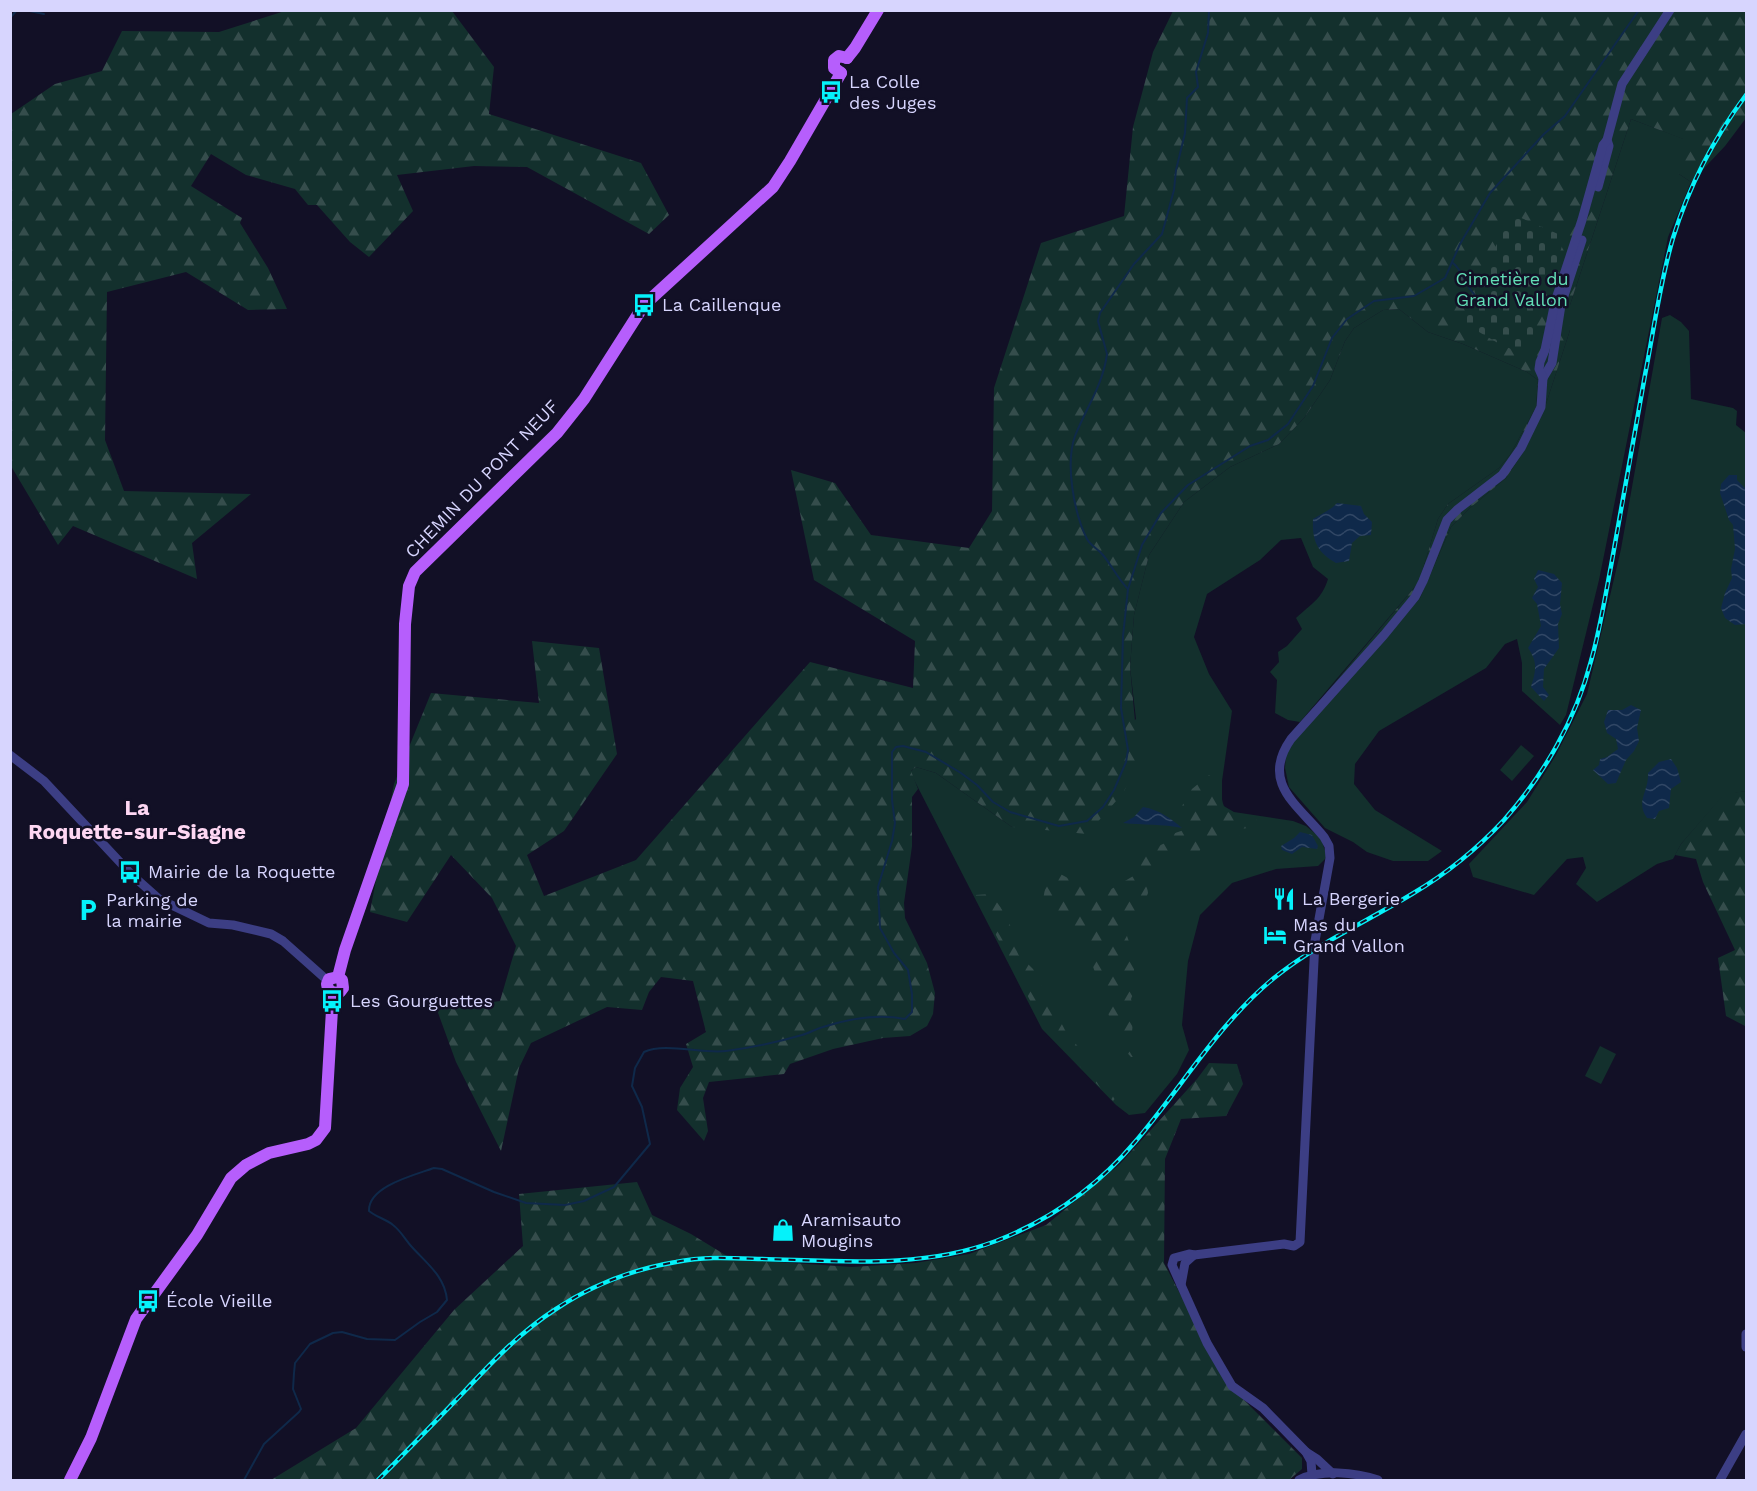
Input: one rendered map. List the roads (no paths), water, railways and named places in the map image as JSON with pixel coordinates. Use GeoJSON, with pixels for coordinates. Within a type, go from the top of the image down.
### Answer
{"type":"FeatureCollection","features":[{"type":"Feature","properties":{"kind":"main road","name":"CHEMIN DU PONT NEUF"},"geometry":{"type":"LineString","coordinates":[[70,1480],[91,1438],[136,1319],[197,1235],[231,1178],[256,1159],[316,1140],[324,1128],[333,993],[340,992],[343,988],[342,980],[333,979],[403,784],[404,645],[406,600],[412,578],[448,539],[557,433],[584,399],[640,309],[773,187],[841,73],[834,68],[834,60],[839,56],[847,58],[879,10]]}},
{"type":"Feature","properties":{"kind":"street"},"geometry":{"type":"LineString","coordinates":[[1333,1474],[1306,1452],[1263,1408],[1232,1386],[1207,1343],[1172,1261],[1179,1256],[1294,1239],[1309,1083],[1315,941],[1330,858],[1329,846],[1324,837],[1282,789],[1278,767],[1282,752],[1291,739],[1415,597],[1447,520],[1502,475],[1513,461],[1541,407],[1543,378],[1552,363],[1549,351],[1609,146],[1607,140],[1622,84],[1670,10]]}},
{"type":"Feature","properties":{"kind":"street"},"geometry":{"type":"LineString","coordinates":[[10,755],[44,781],[130,872],[159,898],[208,923],[233,925],[271,934],[333,979]]}},
{"type":"Feature","properties":{"kind":"street"},"geometry":{"type":"LineString","coordinates":[[1181,1285],[1185,1263],[1194,1255]]}},
{"type":"Feature","properties":{"kind":"street"},"geometry":{"type":"LineString","coordinates":[[1746,1334],[1746,1347]]}},
{"type":"Feature","properties":{"kind":"street"},"geometry":{"type":"LineString","coordinates":[[1720,1480],[1746,1434]]}},
{"type":"Feature","properties":{"kind":"street"},"geometry":{"type":"LineString","coordinates":[[1306,1452],[1311,1461],[1311,1475]]}},
{"type":"Feature","properties":{"kind":"street"},"geometry":{"type":"LineString","coordinates":[[1299,1480],[1311,1475],[1333,1474],[1359,1475],[1378,1480]]}},
{"type":"Feature","properties":{"kind":"water"},"geometry":{"type":"Polygon","coordinates":[[[1729,475],[1737,475],[1737,480],[1746,489],[1746,624],[1735,625],[1725,618],[1721,608],[1732,578],[1731,569],[1735,549],[1733,525],[1729,520],[1720,493],[1721,484],[1729,475]]]}},
{"type":"Feature","properties":{"kind":"water"},"geometry":{"type":"Polygon","coordinates":[[[1337,503],[1361,506],[1364,514],[1372,522],[1371,535],[1360,536],[1352,543],[1349,561],[1336,563],[1324,555],[1317,545],[1313,519],[1337,503]]]}},
{"type":"Feature","properties":{"kind":"water"},"geometry":{"type":"Polygon","coordinates":[[[1538,570],[1554,574],[1562,583],[1560,604],[1562,614],[1558,624],[1559,648],[1544,669],[1543,687],[1549,695],[1544,701],[1531,687],[1535,667],[1528,648],[1541,626],[1537,604],[1532,598],[1538,587],[1534,579],[1538,570]]]}},
{"type":"Feature","properties":{"kind":"water"},"geometry":{"type":"Polygon","coordinates":[[[1631,705],[1641,710],[1637,728],[1639,741],[1626,760],[1616,783],[1608,784],[1593,770],[1599,765],[1600,759],[1618,749],[1616,739],[1607,733],[1604,722],[1608,710],[1622,710],[1631,705]]]}},
{"type":"Feature","properties":{"kind":"water"},"geometry":{"type":"Polygon","coordinates":[[[1671,759],[1677,768],[1681,782],[1671,789],[1669,808],[1659,811],[1655,819],[1647,818],[1642,801],[1648,773],[1659,762],[1671,759]]]}},
{"type":"Feature","properties":{"kind":"water"},"geometry":{"type":"Polygon","coordinates":[[[1143,807],[1160,812],[1182,828],[1123,823],[1134,817],[1143,807]]]}},
{"type":"Feature","properties":{"kind":"water"},"geometry":{"type":"Polygon","coordinates":[[[1300,832],[1312,835],[1318,846],[1317,849],[1302,847],[1292,854],[1282,850],[1281,846],[1300,832]]]}},
{"type":"Feature","properties":{"kind":"waterway"},"geometry":{"type":"LineString","coordinates":[[10,18],[17,10]]}},
{"type":"Feature","properties":{"kind":"waterway"},"geometry":{"type":"LineString","coordinates":[[25,10],[44,14]]}},
{"type":"Feature","properties":{"kind":"waterway"},"geometry":{"type":"LineString","coordinates":[[1128,589],[1103,555],[1089,541],[1082,528],[1072,488],[1072,447],[1105,365],[1107,354],[1098,321],[1100,313],[1134,264],[1162,234],[1174,190],[1176,170],[1185,133],[1187,98],[1198,87],[1196,72],[1208,33],[1209,10]]}},
{"type":"Feature","properties":{"kind":"waterway"},"geometry":{"type":"LineString","coordinates":[[244,1480],[264,1444],[301,1409],[293,1389],[295,1363],[310,1344],[333,1333],[342,1332],[367,1339],[395,1340],[437,1312],[447,1300],[443,1284],[434,1270],[396,1227],[369,1211],[371,1202],[384,1188],[434,1168],[442,1169],[494,1192],[526,1203],[565,1205],[584,1201],[614,1187],[650,1144],[642,1107],[632,1086],[635,1068],[644,1052],[662,1048],[735,1050],[783,1040],[853,1020],[874,1017],[905,1019],[912,1012],[908,970],[894,953],[880,928],[878,887],[895,823],[892,800],[892,752],[896,747],[903,746],[926,752],[961,773],[977,785],[993,802],[1010,812],[1059,826],[1087,821],[1103,807],[1114,790],[1126,762],[1128,750],[1121,708],[1123,636],[1128,589],[1142,545],[1161,513],[1188,485],[1250,446],[1268,440],[1288,424],[1313,386],[1332,338],[1347,319],[1374,301],[1414,296],[1445,278],[1460,244],[1490,193],[1544,134],[1565,116],[1639,10]]}},
{"type":"Feature","properties":{"kind":"waterway"},"geometry":{"type":"LineString","coordinates":[[1453,263],[1460,270],[1474,294]]}},
{"type":"Feature","properties":{"kind":"railway"},"geometry":{"type":"LineString","coordinates":[[378,1480],[518,1338],[570,1300],[614,1279],[660,1265],[697,1259],[851,1262],[910,1260],[939,1256],[996,1241],[1054,1212],[1089,1187],[1121,1158],[1235,1015],[1274,978],[1324,944],[1437,878],[1494,831],[1519,803],[1545,765],[1567,725],[1585,683],[1602,614],[1664,272],[1673,238],[1703,163],[1723,128],[1746,95]]}},
{"type":"Feature","properties":{"kind":"place","name":"La Colle des Juges"},"geometry":{"type":"Point","coordinates":[831,92]}},
{"type":"Feature","properties":{"kind":"place","name":"La Caillenque"},"geometry":{"type":"Point","coordinates":[644,305]}},
{"type":"Feature","properties":{"kind":"place","name":"Mairie de la Roquette"},"geometry":{"type":"Point","coordinates":[130,872]}},
{"type":"Feature","properties":{"kind":"place","name":"La Bergerie"},"geometry":{"type":"Point","coordinates":[1284,899]}},
{"type":"Feature","properties":{"kind":"place","name":"Parking de la mairie"},"geometry":{"type":"Point","coordinates":[88,910]}},
{"type":"Feature","properties":{"kind":"place","name":"Mas du Grand Vallon"},"geometry":{"type":"Point","coordinates":[1275,935]}},
{"type":"Feature","properties":{"kind":"place","name":"Les Gourguettes"},"geometry":{"type":"Point","coordinates":[332,1001]}},
{"type":"Feature","properties":{"kind":"place","name":"Aramisauto Mougins"},"geometry":{"type":"Point","coordinates":[783,1230]}},
{"type":"Feature","properties":{"kind":"place","name":"École Vieille"},"geometry":{"type":"Point","coordinates":[148,1301]}},
{"type":"Feature","properties":{"kind":"district","name":"La Roquette-sur-Siagne"},"geometry":{"type":"Point","coordinates":[137,820]}},
{"type":"Feature","properties":{"kind":"park label","name":"Cimetière du Grand Vallon"},"geometry":{"type":"Point","coordinates":[1512,289]}}]}
